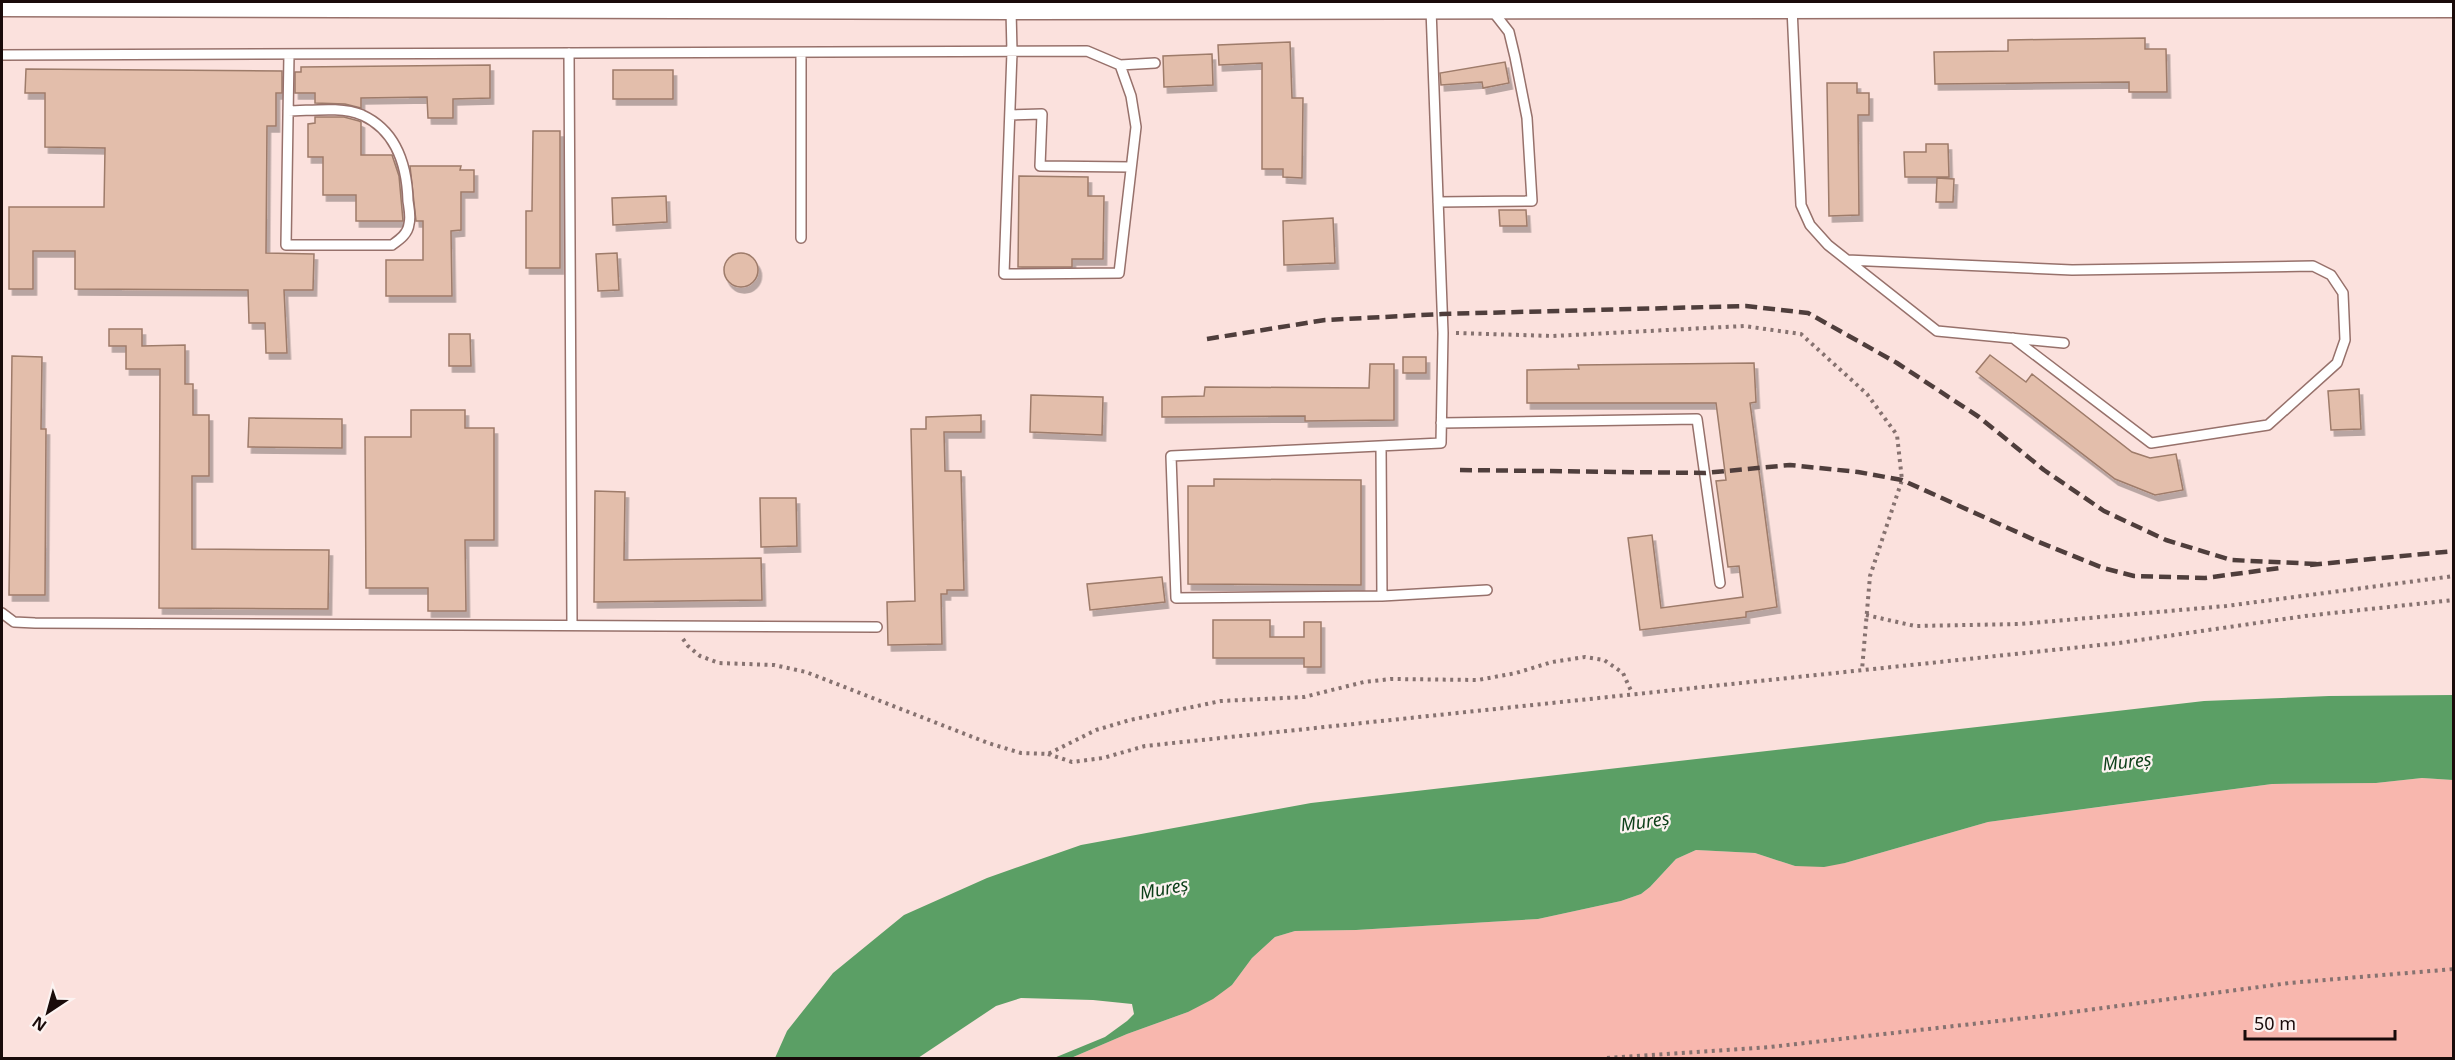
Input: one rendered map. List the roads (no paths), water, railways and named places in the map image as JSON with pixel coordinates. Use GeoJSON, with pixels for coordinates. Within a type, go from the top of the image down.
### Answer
{"type":"FeatureCollection","features":[{"type":"Feature","properties":{"kind":"street"},"geometry":{"type":"LineString","coordinates":[[2,7],[938,6],[1011,10],[1239,6],[1431,9],[2454,8]]}},
{"type":"Feature","properties":{"kind":"lane"},"geometry":{"type":"LineString","coordinates":[[1792,8],[1801,206],[1810,225],[1828,245],[1937,331],[2064,343]]}},
{"type":"Feature","properties":{"kind":"lane"},"geometry":{"type":"LineString","coordinates":[[1431,9],[1443,333],[1441,443],[1171,456],[1176,598],[1382,597],[1487,590]]}},
{"type":"Feature","properties":{"kind":"lane"},"geometry":{"type":"LineString","coordinates":[[1438,202],[1532,201],[1527,118],[1515,57],[1509,32],[1491,9]]}},
{"type":"Feature","properties":{"kind":"lane"},"geometry":{"type":"LineString","coordinates":[[1011,10],[1012,52],[1004,274],[1119,273],[1136,127],[1131,96],[1120,65]]}},
{"type":"Feature","properties":{"kind":"lane"},"geometry":{"type":"LineString","coordinates":[[2,55],[1087,51],[1120,65],[1155,63]]}},
{"type":"Feature","properties":{"kind":"lane"},"geometry":{"type":"LineString","coordinates":[[569,53],[572,625]]}},
{"type":"Feature","properties":{"kind":"lane"},"geometry":{"type":"LineString","coordinates":[[801,53],[801,238]]}},
{"type":"Feature","properties":{"kind":"lane"},"geometry":{"type":"LineString","coordinates":[[288,111],[341,111],[362,115],[386,132],[399,150],[407,179],[409,225],[403,237],[392,245],[286,245],[288,111],[289,54]]}},
{"type":"Feature","properties":{"kind":"lane"},"geometry":{"type":"LineString","coordinates":[[1010,115],[1042,114],[1040,166],[1131,167]]}},
{"type":"Feature","properties":{"kind":"lane"},"geometry":{"type":"LineString","coordinates":[[1847,260],[2073,270],[2313,266],[2331,275],[2343,293],[2345,340],[2337,363],[2268,425],[2151,443],[2013,338]]}},
{"type":"Feature","properties":{"kind":"lane"},"geometry":{"type":"LineString","coordinates":[[1441,423],[1697,419],[1720,584]]}},
{"type":"Feature","properties":{"kind":"lane"},"geometry":{"type":"LineString","coordinates":[[1381,446],[1382,597]]}},
{"type":"Feature","properties":{"kind":"lane"},"geometry":{"type":"LineString","coordinates":[[2,613],[14,622],[35,623],[877,627]]}},
{"type":"Feature","properties":{"kind":"water","name":"Mureș"},"geometry":{"type":"Polygon","coordinates":[[[2453,695],[2453,780],[2422,778],[2376,783],[2272,784],[1988,822],[1824,867],[1795,866],[1755,853],[1696,850],[1676,859],[1641,894],[1621,901],[1538,919],[1356,930],[1295,931],[1275,937],[1252,958],[1232,985],[1213,999],[1188,1012],[1127,1034],[1071,1058],[1054,1058],[1105,1037],[1134,1014],[1132,1004],[1093,1000],[1021,998],[996,1006],[918,1058],[775,1058],[787,1031],[833,973],[904,915],[987,878],[1081,845],[1311,803],[2204,701],[2329,696],[2453,695]]]}},
{"type":"Feature","properties":{"kind":"railway"},"geometry":{"type":"LineString","coordinates":[[1207,339],[1325,320],[1442,314],[1746,306],[1808,313],[1897,363],[1979,417],[2044,470],[2104,511],[2166,540],[2231,560],[2318,564]]}},
{"type":"Feature","properties":{"kind":"railway"},"geometry":{"type":"LineString","coordinates":[[1460,470],[1705,473],[1790,465],[1858,472],[1902,480],[2039,542],[2103,568],[2134,576],[2205,578],[2280,568]]}},
{"type":"Feature","properties":{"kind":"railway"},"geometry":{"type":"LineString","coordinates":[[2310,565],[2454,551]]}}]}
